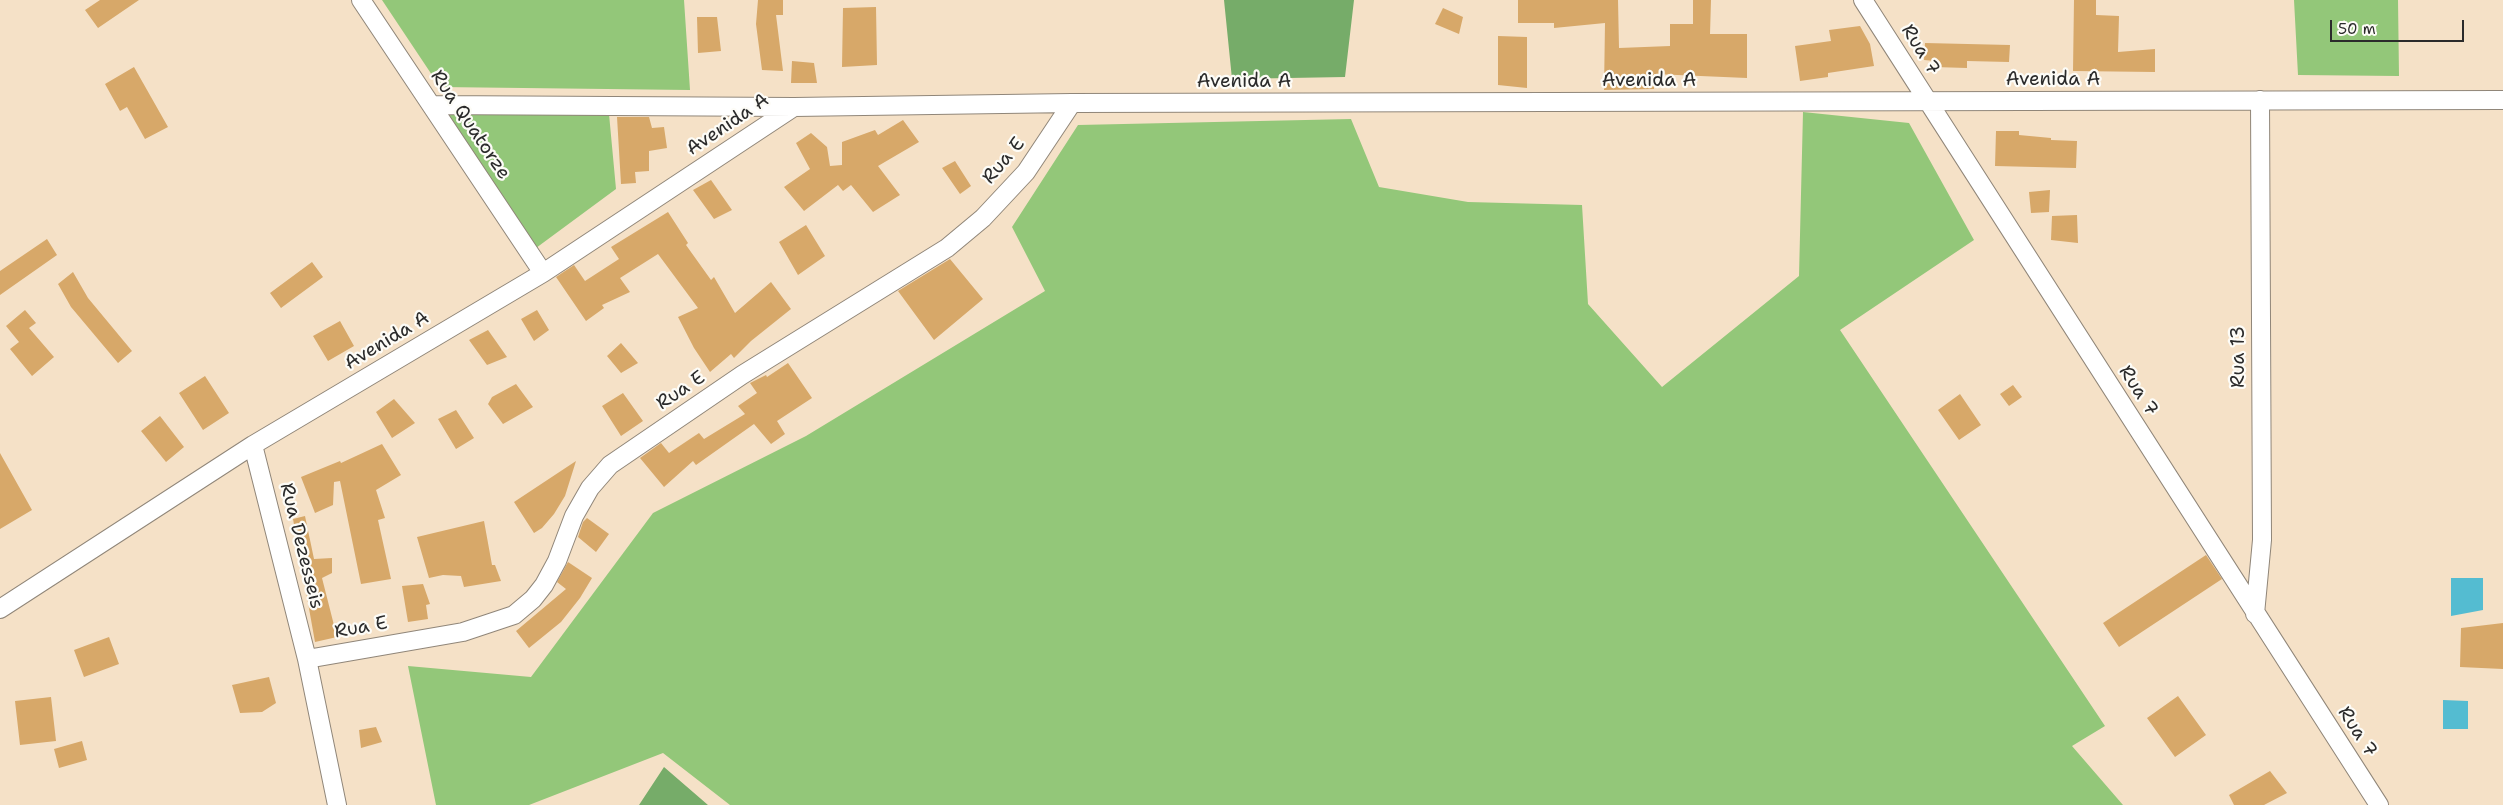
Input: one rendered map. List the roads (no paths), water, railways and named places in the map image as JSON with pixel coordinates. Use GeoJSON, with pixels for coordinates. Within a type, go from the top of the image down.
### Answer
{"type":"FeatureCollection","features":[{"type":"Feature","properties":{"kind":"street","name":"Rua Quatorze"},"geometry":{"type":"LineString","coordinates":[[361,0],[543,273]]}},
{"type":"Feature","properties":{"kind":"street","name":"Rua 7"},"geometry":{"type":"LineString","coordinates":[[1863,0],[2378,805]]}},
{"type":"Feature","properties":{"kind":"street","name":"Rua 13"},"geometry":{"type":"LineString","coordinates":[[2255,614],[2262,540],[2260,100]]}},
{"type":"Feature","properties":{"kind":"street","name":"Avenida A"},"geometry":{"type":"LineString","coordinates":[[431,105],[794,107],[1072,103],[1928,103],[2503,100]]}},
{"type":"Feature","properties":{"kind":"street","name":"Rua E"},"geometry":{"type":"LineString","coordinates":[[307,659],[463,632],[514,615],[533,599],[544,586],[557,561],[574,516],[590,488],[610,465],[742,375],[946,248],[983,218],[1026,172],[1072,103]]}},
{"type":"Feature","properties":{"kind":"street","name":"Avenida A"},"geometry":{"type":"LineString","coordinates":[[0,609],[253,444],[543,273],[794,107]]}},
{"type":"Feature","properties":{"kind":"street","name":"Rua Dezesseis"},"geometry":{"type":"LineString","coordinates":[[253,444],[307,659],[337,805]]}},
{"type":"Feature","properties":{"kind":"water"},"geometry":{"type":"Polygon","coordinates":[[[2451,578],[2483,578],[2483,610],[2451,616],[2451,578]]]}},
{"type":"Feature","properties":{"kind":"water"},"geometry":{"type":"Polygon","coordinates":[[[2443,700],[2468,701],[2468,729],[2443,729],[2443,700]]]}}]}
